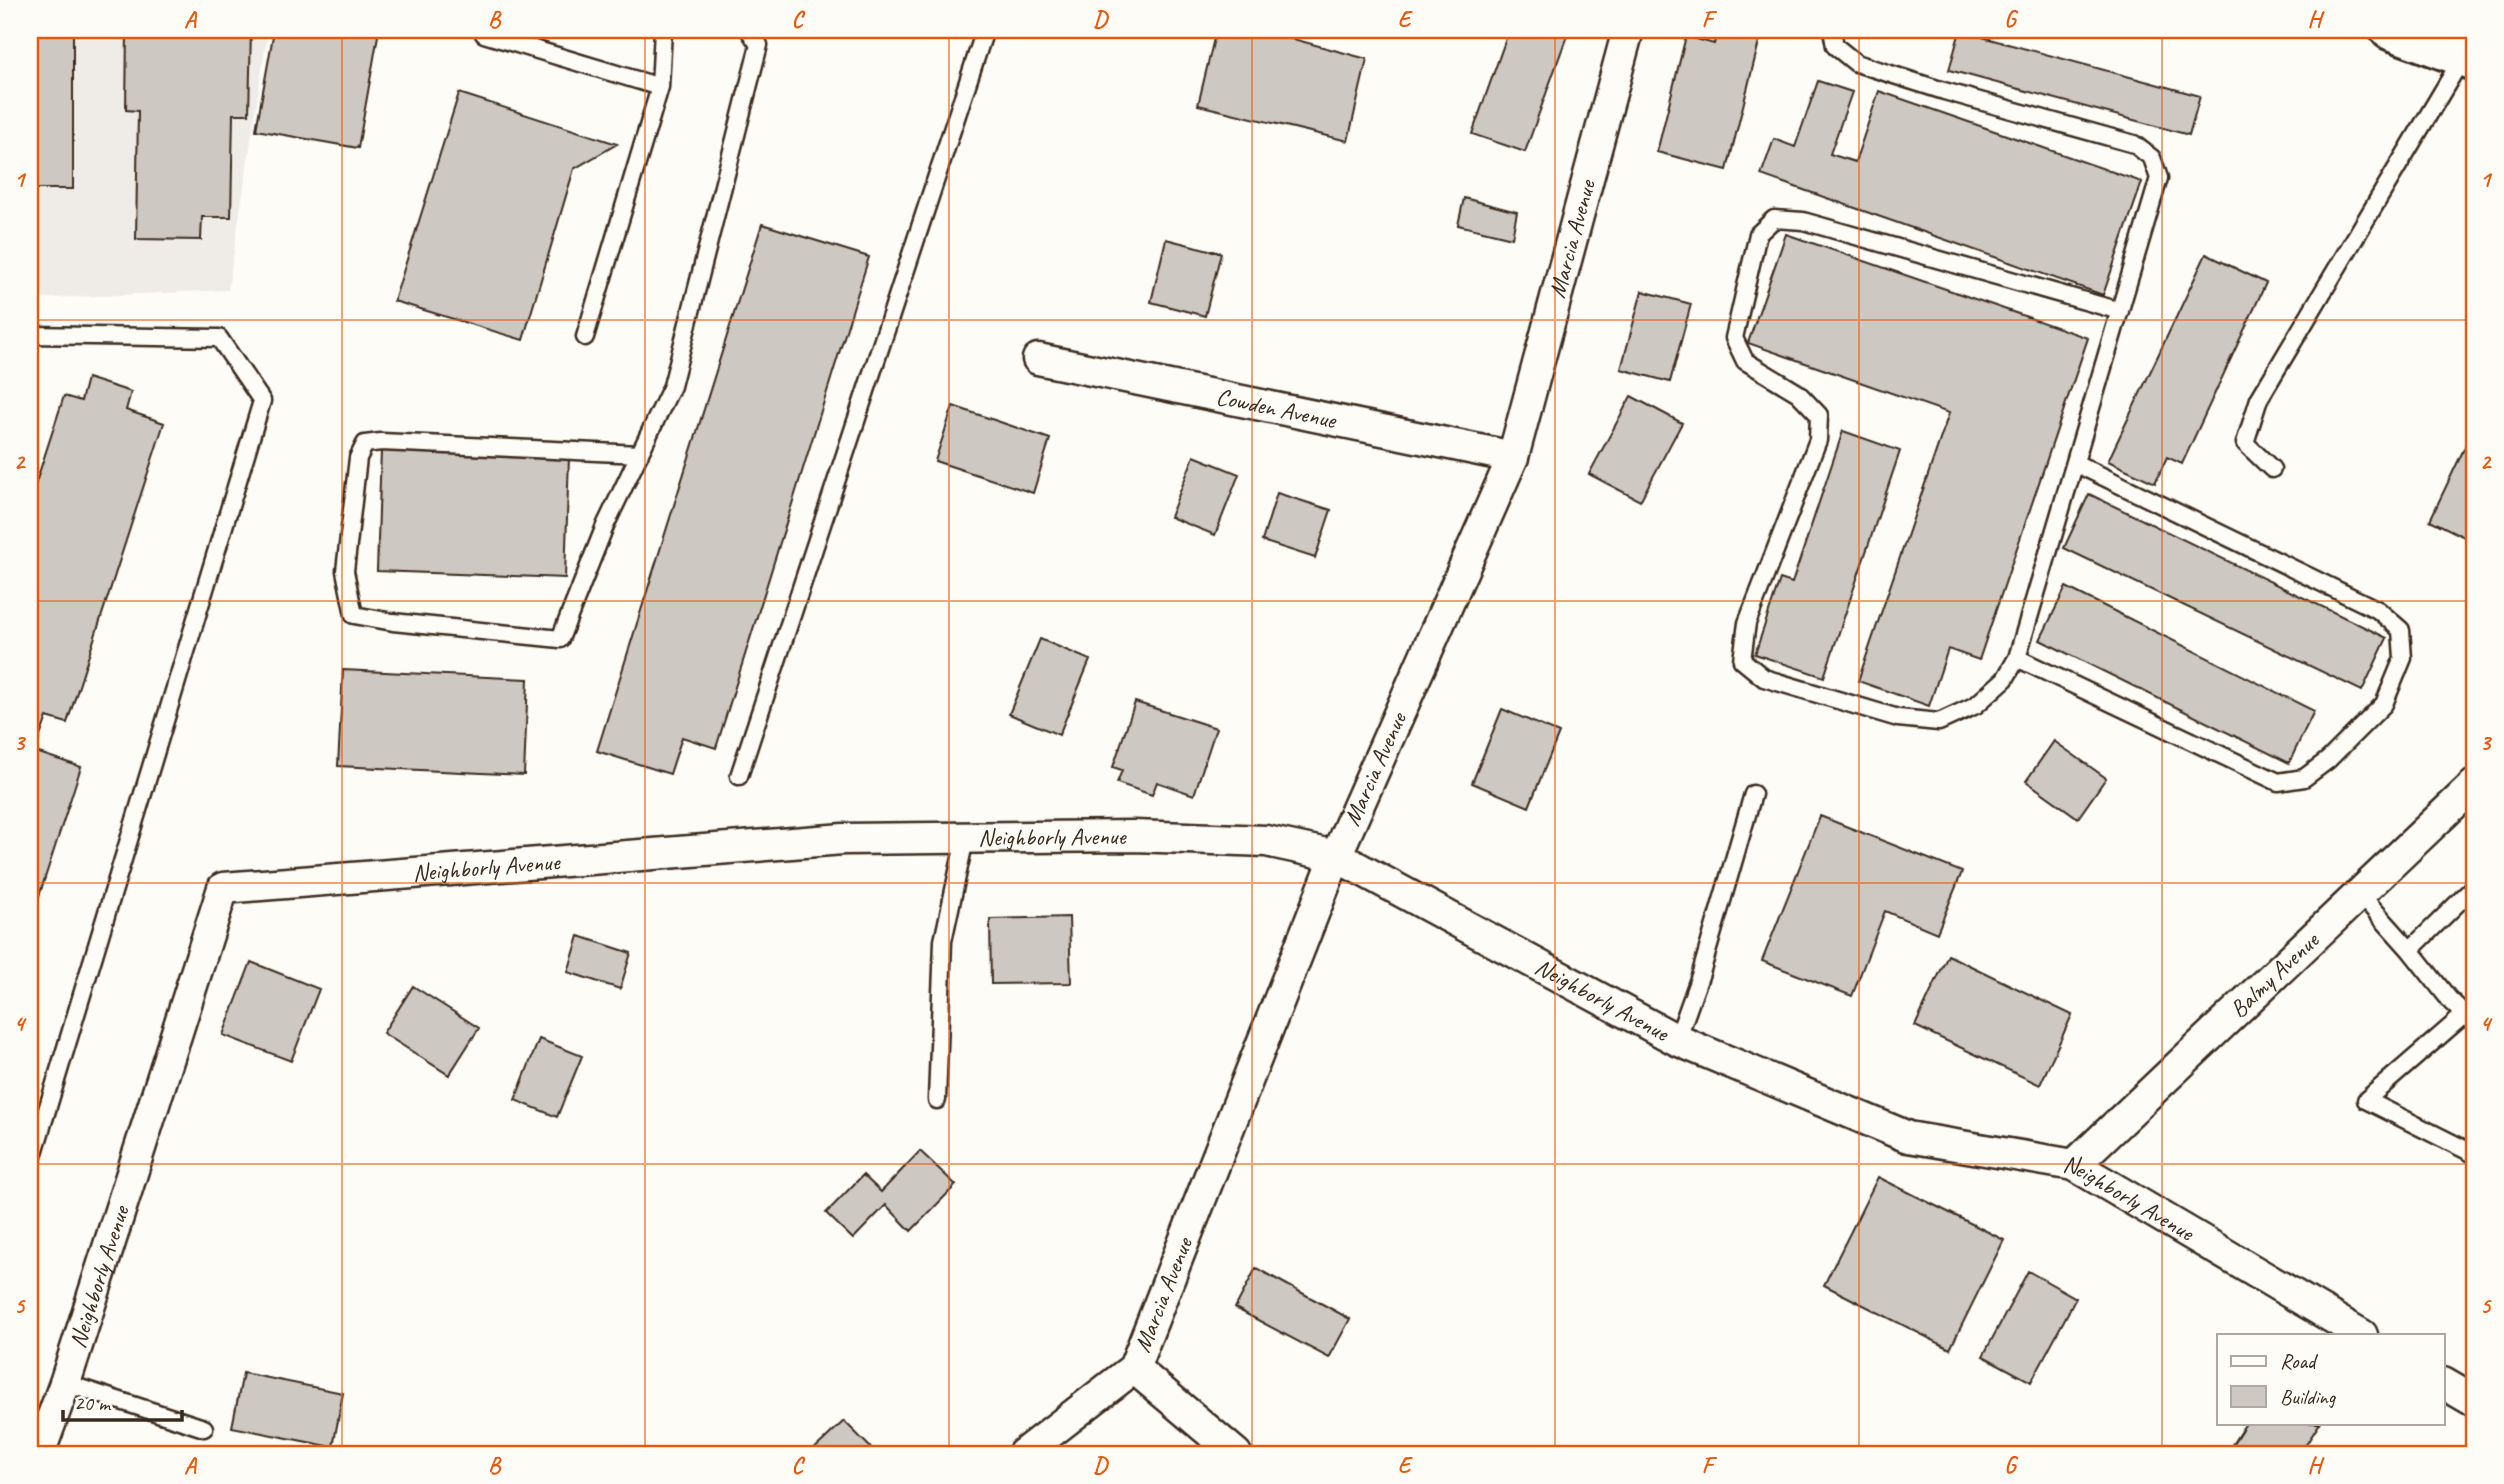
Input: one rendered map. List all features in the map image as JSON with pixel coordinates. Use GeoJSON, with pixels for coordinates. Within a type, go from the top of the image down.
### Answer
{"type":"FeatureCollection","features":[{"type":"Feature","properties":{"kind":"main road"},"geometry":{"type":"LineString","coordinates":[[2390,30],[2469,59]]}},
{"type":"Feature","properties":{"kind":"street","name":"Marcia Avenue"},"geometry":{"type":"LineString","coordinates":[[1023,1454],[1134,1368],[1336,856],[1513,457],[1628,30]]}},
{"type":"Feature","properties":{"kind":"street","name":"Cowden Avenue"},"geometry":{"type":"LineString","coordinates":[[1038,359],[1513,457]]}},
{"type":"Feature","properties":{"kind":"street","name":"Balmy Avenue"},"geometry":{"type":"LineString","coordinates":[[2074,1165],[2474,785]]}},
{"type":"Feature","properties":{"kind":"street","name":"Neighborly Avenue"},"geometry":{"type":"LineString","coordinates":[[39,1454],[65,1382],[223,888],[842,839],[1134,836],[1266,841],[1336,856],[1677,1040],[1908,1138],[2074,1165],[2360,1334]]}},
{"type":"Feature","properties":{"kind":"street"},"geometry":{"type":"LineString","coordinates":[[1134,1368],[1236,1454]]}},
{"type":"Feature","properties":{"kind":"street"},"geometry":{"type":"LineString","coordinates":[[2444,1384],[2474,1401]]}},
{"type":"Feature","properties":{"kind":"lane"},"geometry":{"type":"LineString","coordinates":[[585,337],[660,86],[663,30]]}},
{"type":"Feature","properties":{"kind":"lane"},"geometry":{"type":"LineString","coordinates":[[640,454],[381,442],[365,444],[358,458],[345,571],[354,615],[393,622],[560,639],[605,526],[640,454],[673,386],[759,45],[749,30]]}},
{"type":"Feature","properties":{"kind":"lane"},"geometry":{"type":"LineString","coordinates":[[739,776],[985,30]]}},
{"type":"Feature","properties":{"kind":"lane"},"geometry":{"type":"LineString","coordinates":[[1832,30],[1835,46],[1856,63],[1944,92],[2134,144],[2152,158],[2160,178],[2017,658],[2005,679],[1976,705],[1939,722],[1898,718],[1764,678],[1742,660],[1747,624],[1818,440],[1819,415],[1798,393],[1745,361],[1734,338],[1758,234],[1774,219],[1803,221],[2120,311]]}},
{"type":"Feature","properties":{"kind":"lane"},"geometry":{"type":"LineString","coordinates":[[484,34],[660,86]]}},
{"type":"Feature","properties":{"kind":"lane"},"geometry":{"type":"LineString","coordinates":[[2272,469],[2245,443],[2259,399],[2469,59]]}},
{"type":"Feature","properties":{"kind":"lane"},"geometry":{"type":"LineString","coordinates":[[30,335],[219,338],[262,401],[30,1166]]}},
{"type":"Feature","properties":{"kind":"lane"},"geometry":{"type":"LineString","coordinates":[[2017,658],[2278,782],[2304,778],[2328,760],[2384,704],[2403,658],[2401,630],[2378,610],[2075,463]]}},
{"type":"Feature","properties":{"kind":"lane"},"geometry":{"type":"LineString","coordinates":[[1677,1040],[1701,973],[1752,794]]}},
{"type":"Feature","properties":{"kind":"lane"},"geometry":{"type":"LineString","coordinates":[[937,1100],[943,941],[965,839]]}},
{"type":"Feature","properties":{"kind":"lane"},"geometry":{"type":"LineString","coordinates":[[2410,950],[2474,887]]}},
{"type":"Feature","properties":{"kind":"lane"},"geometry":{"type":"LineString","coordinates":[[2360,894],[2469,1019],[2366,1100],[2474,1154]]}},
{"type":"Feature","properties":{"kind":"lane"},"geometry":{"type":"LineString","coordinates":[[65,1382],[204,1428]]}},
{"type":"Feature","properties":{"kind":"shaded area"},"geometry":{"type":"Polygon","coordinates":[[[30,30],[268,30],[228,290],[30,299],[30,30]]]}},
{"type":"Feature","properties":{"kind":"building"},"geometry":{"type":"Polygon","coordinates":[[[30,30],[73,30],[73,189],[30,189],[30,30]]]}},
{"type":"Feature","properties":{"kind":"building"},"geometry":{"type":"Polygon","coordinates":[[[127,30],[251,30],[249,114],[233,114],[231,217],[202,217],[201,240],[136,239],[138,111],[126,110],[127,30]]]}},
{"type":"Feature","properties":{"kind":"building"},"geometry":{"type":"Polygon","coordinates":[[[274,30],[379,30],[358,148],[256,130],[274,30]]]}},
{"type":"Feature","properties":{"kind":"building"},"geometry":{"type":"Polygon","coordinates":[[[1216,30],[1260,30],[1367,59],[1348,141],[1198,105],[1216,30]]]}},
{"type":"Feature","properties":{"kind":"building"},"geometry":{"type":"Polygon","coordinates":[[[1509,30],[1569,30],[1525,152],[1472,134],[1509,30]]]}},
{"type":"Feature","properties":{"kind":"building"},"geometry":{"type":"Polygon","coordinates":[[[1717,30],[1762,30],[1727,170],[1657,152],[1686,36],[1714,44],[1717,30]]]}},
{"type":"Feature","properties":{"kind":"building"},"geometry":{"type":"Polygon","coordinates":[[[1960,31],[2200,96],[2189,135],[1949,70],[1960,31]]]}},
{"type":"Feature","properties":{"kind":"building"},"geometry":{"type":"Polygon","coordinates":[[[1818,81],[1852,92],[1830,154],[1855,162],[1879,91],[2142,182],[2103,295],[1761,175],[1774,139],[1795,147],[1818,81]]]}},
{"type":"Feature","properties":{"kind":"building"},"geometry":{"type":"Polygon","coordinates":[[[459,93],[617,144],[574,169],[523,340],[394,301],[459,93]]]}},
{"type":"Feature","properties":{"kind":"building"},"geometry":{"type":"Polygon","coordinates":[[[1464,198],[1517,212],[1512,238],[1458,225],[1464,198]]]}},
{"type":"Feature","properties":{"kind":"building"},"geometry":{"type":"Polygon","coordinates":[[[762,224],[869,257],[716,748],[682,737],[670,774],[597,751],[762,224]]]}},
{"type":"Feature","properties":{"kind":"building"},"geometry":{"type":"Polygon","coordinates":[[[1786,234],[2088,338],[1979,660],[1948,649],[1929,706],[1858,681],[1949,413],[1748,343],[1786,234]]]}},
{"type":"Feature","properties":{"kind":"building"},"geometry":{"type":"Polygon","coordinates":[[[1166,239],[1221,253],[1205,316],[1151,302],[1166,239]]]}},
{"type":"Feature","properties":{"kind":"building"},"geometry":{"type":"Polygon","coordinates":[[[2206,254],[2266,283],[2182,464],[2167,457],[2155,483],[2108,461],[2206,254]]]}},
{"type":"Feature","properties":{"kind":"building"},"geometry":{"type":"Polygon","coordinates":[[[1642,291],[1691,304],[1670,382],[1621,369],[1642,291]]]}},
{"type":"Feature","properties":{"kind":"building"},"geometry":{"type":"Polygon","coordinates":[[[87,378],[131,392],[126,410],[164,423],[67,723],[47,717],[38,742],[30,739],[30,501],[64,396],[81,401],[87,378]]]}},
{"type":"Feature","properties":{"kind":"building"},"geometry":{"type":"Polygon","coordinates":[[[1631,396],[1682,423],[1640,501],[1589,474],[1631,396]]]}},
{"type":"Feature","properties":{"kind":"building"},"geometry":{"type":"Polygon","coordinates":[[[953,406],[1050,439],[1033,493],[935,461],[953,406]]]}},
{"type":"Feature","properties":{"kind":"building"},"geometry":{"type":"Polygon","coordinates":[[[2474,428],[2474,542],[2430,520],[2474,428]]]}},
{"type":"Feature","properties":{"kind":"building"},"geometry":{"type":"Polygon","coordinates":[[[1843,431],[1900,451],[1824,677],[1755,654],[1780,579],[1792,583],[1843,431]]]}},
{"type":"Feature","properties":{"kind":"building"},"geometry":{"type":"Polygon","coordinates":[[[381,450],[569,457],[565,578],[377,571],[381,450]]]}},
{"type":"Feature","properties":{"kind":"building"},"geometry":{"type":"Polygon","coordinates":[[[1194,456],[1239,474],[1215,535],[1170,517],[1194,456]]]}},
{"type":"Feature","properties":{"kind":"building"},"geometry":{"type":"Polygon","coordinates":[[[1277,493],[1331,510],[1315,558],[1262,541],[1277,493]]]}},
{"type":"Feature","properties":{"kind":"building"},"geometry":{"type":"Polygon","coordinates":[[[2089,494],[2387,638],[2362,691],[2064,548],[2089,494]]]}},
{"type":"Feature","properties":{"kind":"building"},"geometry":{"type":"Polygon","coordinates":[[[2066,587],[2314,711],[2289,763],[2040,640],[2066,587]]]}},
{"type":"Feature","properties":{"kind":"building"},"geometry":{"type":"Polygon","coordinates":[[[1040,639],[1090,660],[1059,735],[1009,714],[1040,639]]]}},
{"type":"Feature","properties":{"kind":"building"},"geometry":{"type":"Polygon","coordinates":[[[343,670],[528,679],[524,775],[338,766],[343,670]]]}},
{"type":"Feature","properties":{"kind":"building"},"geometry":{"type":"Polygon","coordinates":[[[1135,702],[1216,728],[1194,795],[1157,782],[1152,795],[1117,783],[1122,770],[1113,767],[1135,702]]]}},
{"type":"Feature","properties":{"kind":"building"},"geometry":{"type":"Polygon","coordinates":[[[1502,709],[1559,733],[1529,807],[1472,783],[1502,709]]]}},
{"type":"Feature","properties":{"kind":"building"},"geometry":{"type":"Polygon","coordinates":[[[2054,741],[2106,778],[2078,818],[2026,781],[2054,741]]]}},
{"type":"Feature","properties":{"kind":"building"},"geometry":{"type":"Polygon","coordinates":[[[30,750],[81,767],[30,924],[30,750]]]}},
{"type":"Feature","properties":{"kind":"building"},"geometry":{"type":"Polygon","coordinates":[[[1820,816],[1962,872],[1937,933],[1885,911],[1852,996],[1762,961],[1820,816]]]}},
{"type":"Feature","properties":{"kind":"building"},"geometry":{"type":"Polygon","coordinates":[[[1069,917],[1071,983],[991,984],[990,919],[1069,917]]]}},
{"type":"Feature","properties":{"kind":"building"},"geometry":{"type":"Polygon","coordinates":[[[579,936],[631,953],[620,989],[568,972],[579,936]]]}},
{"type":"Feature","properties":{"kind":"building"},"geometry":{"type":"Polygon","coordinates":[[[1948,955],[2072,1015],[2040,1085],[1915,1026],[1948,955]]]}},
{"type":"Feature","properties":{"kind":"building"},"geometry":{"type":"Polygon","coordinates":[[[251,962],[319,989],[291,1061],[223,1035],[251,962]]]}},
{"type":"Feature","properties":{"kind":"building"},"geometry":{"type":"Polygon","coordinates":[[[413,986],[479,1028],[449,1075],[383,1033],[413,986]]]}},
{"type":"Feature","properties":{"kind":"building"},"geometry":{"type":"Polygon","coordinates":[[[539,1039],[582,1056],[557,1117],[515,1100],[539,1039]]]}},
{"type":"Feature","properties":{"kind":"building"},"geometry":{"type":"Polygon","coordinates":[[[920,1151],[956,1185],[911,1231],[886,1205],[853,1239],[826,1213],[863,1175],[881,1192],[920,1151]]]}},
{"type":"Feature","properties":{"kind":"building"},"geometry":{"type":"Polygon","coordinates":[[[1878,1177],[2004,1240],[1950,1349],[1824,1285],[1878,1177]]]}},
{"type":"Feature","properties":{"kind":"building"},"geometry":{"type":"Polygon","coordinates":[[[1256,1268],[1350,1319],[1329,1358],[1235,1308],[1256,1268]]]}},
{"type":"Feature","properties":{"kind":"building"},"geometry":{"type":"Polygon","coordinates":[[[2028,1271],[2076,1298],[2031,1382],[1983,1356],[2028,1271]]]}},
{"type":"Feature","properties":{"kind":"building"},"geometry":{"type":"Polygon","coordinates":[[[243,1373],[343,1393],[333,1447],[232,1427],[243,1373]]]}},
{"type":"Feature","properties":{"kind":"building"},"geometry":{"type":"Polygon","coordinates":[[[844,1421],[877,1454],[809,1454],[844,1421]]]}},
{"type":"Feature","properties":{"kind":"building"},"geometry":{"type":"Polygon","coordinates":[[[2245,1424],[2319,1424],[2300,1454],[2226,1454],[2245,1424]]]}}]}
